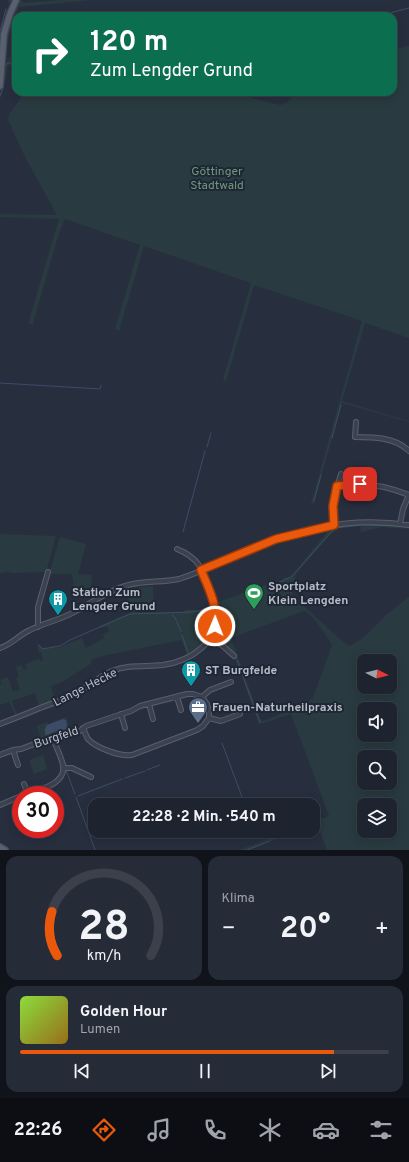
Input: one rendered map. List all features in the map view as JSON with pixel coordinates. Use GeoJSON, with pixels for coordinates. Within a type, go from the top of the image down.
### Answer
{"type":"FeatureCollection","features":[{"type":"Feature","properties":{"kind":"main road"},"geometry":{"type":"LineString","coordinates":[[0,86],[4,40],[8,20],[16,0]]}},
{"type":"Feature","properties":{"kind":"main road"},"geometry":{"type":"LineString","coordinates":[[0,847],[5,850]]}},
{"type":"Feature","properties":{"kind":"street"},"geometry":{"type":"LineString","coordinates":[[356,422],[355,437],[386,439],[400,444],[409,451]]}},
{"type":"Feature","properties":{"kind":"street"},"geometry":{"type":"LineString","coordinates":[[334,525],[333,506],[341,474]]}},
{"type":"Feature","properties":{"kind":"street"},"geometry":{"type":"LineString","coordinates":[[337,486],[359,484],[374,485],[390,488],[409,495],[403,509],[400,524]]}},
{"type":"Feature","properties":{"kind":"street"},"geometry":{"type":"LineString","coordinates":[[0,648],[27,631],[76,612],[100,597],[124,586],[140,583],[169,581],[185,577],[276,539],[334,525],[366,522],[409,525]]}},
{"type":"Feature","properties":{"kind":"street"},"geometry":{"type":"LineString","coordinates":[[177,549],[193,558],[201,570]]}},
{"type":"Feature","properties":{"kind":"street","name":"Lange Hecke"},"geometry":{"type":"LineString","coordinates":[[0,724],[73,695],[99,677],[114,670],[136,666],[166,664],[189,657],[201,650],[211,637],[215,626],[216,609],[201,570]]}},
{"type":"Feature","properties":{"kind":"street"},"geometry":{"type":"LineString","coordinates":[[38,627],[38,607],[48,572]]}},
{"type":"Feature","properties":{"kind":"street"},"geometry":{"type":"LineString","coordinates":[[211,637],[234,656]]}},
{"type":"Feature","properties":{"kind":"street"},"geometry":{"type":"LineString","coordinates":[[83,728],[89,740],[98,746],[122,755],[132,755],[200,728],[209,718],[209,708],[202,697],[210,690],[231,682]]}},
{"type":"Feature","properties":{"kind":"street","name":"Burgfeld"},"geometry":{"type":"LineString","coordinates":[[0,755],[53,738],[62,738],[80,731],[86,726],[149,704],[190,694],[202,697]]}},
{"type":"Feature","properties":{"kind":"street"},"geometry":{"type":"LineString","coordinates":[[177,697],[181,710]]}},
{"type":"Feature","properties":{"kind":"street"},"geometry":{"type":"LineString","coordinates":[[149,704],[153,719]]}},
{"type":"Feature","properties":{"kind":"street"},"geometry":{"type":"LineString","coordinates":[[121,714],[125,728]]}},
{"type":"Feature","properties":{"kind":"street"},"geometry":{"type":"LineString","coordinates":[[209,718],[221,721],[240,714]]}},
{"type":"Feature","properties":{"kind":"street"},"geometry":{"type":"LineString","coordinates":[[47,786],[55,783],[60,777],[63,768],[53,738]]}},
{"type":"Feature","properties":{"kind":"street"},"geometry":{"type":"LineString","coordinates":[[13,750],[18,765]]}},
{"type":"Feature","properties":{"kind":"street"},"geometry":{"type":"LineString","coordinates":[[63,768],[74,769],[91,777]]}},
{"type":"Feature","properties":{"kind":"street"},"geometry":{"type":"LineString","coordinates":[[0,805],[12,800]]}},
{"type":"Feature","properties":{"kind":"green space"},"geometry":{"type":"Polygon","coordinates":[[[17,0],[21,0],[24,3],[59,0],[92,0],[19,7],[17,12],[14,12],[17,5],[20,5],[17,3],[17,0]]]}},
{"type":"Feature","properties":{"kind":"green space"},"geometry":{"type":"Polygon","coordinates":[[[12,16],[12,26],[7,58],[12,58],[12,65],[8,66],[0,101],[4,62],[9,61],[4,59],[5,37],[12,16]]]}},
{"type":"Feature","properties":{"kind":"green space","name":"Göttinger Stadtwald"},"geometry":{"type":"Polygon","coordinates":[[[409,46],[409,338],[365,323],[342,401],[409,422],[342,403],[313,505],[311,504],[362,321],[254,285],[226,381],[223,380],[251,283],[144,246],[119,331],[115,329],[140,245],[65,219],[57,239],[33,323],[34,325],[28,324],[59,219],[0,217],[0,214],[57,215],[24,155],[8,120],[9,115],[22,96],[250,96],[251,98],[280,105],[287,103],[291,96],[397,96],[397,49],[409,46]]]}},
{"type":"Feature","properties":{"kind":"green space"},"geometry":{"type":"Polygon","coordinates":[[[352,524],[409,526],[409,529],[382,527],[361,532],[360,526],[352,527],[352,524]]]}},
{"type":"Feature","properties":{"kind":"green space"},"geometry":{"type":"Polygon","coordinates":[[[350,525],[350,527],[337,528],[337,530],[330,534],[296,574],[292,595],[343,642],[350,646],[363,638],[385,616],[409,597],[409,850],[327,850],[320,831],[320,819],[329,816],[291,714],[264,723],[259,723],[234,655],[221,643],[230,640],[223,620],[220,621],[220,617],[217,615],[216,603],[265,585],[267,585],[268,588],[281,583],[284,578],[291,577],[328,531],[327,529],[350,525]],[[304,611],[231,638],[260,718],[263,721],[303,705],[313,698],[332,645],[319,625],[307,612],[304,611]]]}},
{"type":"Feature","properties":{"kind":"green space"},"geometry":{"type":"Polygon","coordinates":[[[0,534],[56,536],[46,572],[11,573],[7,571],[0,573],[0,534]]]}},
{"type":"Feature","properties":{"kind":"green space"},"geometry":{"type":"Polygon","coordinates":[[[60,537],[86,544],[78,574],[92,575],[89,593],[75,595],[72,574],[49,574],[60,537]]]}},
{"type":"Feature","properties":{"kind":"green space"},"geometry":{"type":"Polygon","coordinates":[[[153,586],[154,612],[184,612],[185,610],[198,610],[213,606],[214,612],[210,627],[212,628],[208,637],[200,647],[188,655],[181,640],[102,656],[91,660],[92,663],[62,682],[51,686],[55,700],[39,706],[35,693],[12,701],[17,714],[15,715],[9,702],[0,705],[0,685],[2,684],[0,680],[8,677],[13,692],[20,689],[16,678],[19,676],[16,667],[21,665],[24,670],[27,669],[25,664],[39,659],[40,661],[43,660],[37,644],[43,648],[58,648],[82,638],[86,648],[104,638],[103,634],[109,631],[107,626],[100,628],[99,626],[130,613],[127,588],[153,586]]]}},
{"type":"Feature","properties":{"kind":"green space"},"geometry":{"type":"Polygon","coordinates":[[[66,717],[71,732],[62,735],[57,733],[41,739],[37,726],[47,722],[48,724],[66,717]]]}},
{"type":"Feature","properties":{"kind":"green space"},"geometry":{"type":"Polygon","coordinates":[[[43,755],[47,769],[34,774],[29,760],[43,755]]]}},
{"type":"Feature","properties":{"kind":"green space"},"geometry":{"type":"Polygon","coordinates":[[[271,838],[279,838],[249,850],[239,850],[271,838]]]}},
{"type":"Feature","properties":{"kind":"water"},"geometry":{"type":"Polygon","coordinates":[[[63,719],[66,720],[68,731],[56,731],[45,735],[47,725],[63,719]]]}},
{"type":"Feature","properties":{"kind":"waterway"},"geometry":{"type":"LineString","coordinates":[[14,12],[17,6]]}},
{"type":"Feature","properties":{"kind":"waterway"},"geometry":{"type":"LineString","coordinates":[[394,12],[409,8]]}},
{"type":"Feature","properties":{"kind":"waterway"},"geometry":{"type":"LineString","coordinates":[[0,31],[6,9]]}},
{"type":"Feature","properties":{"kind":"waterway"},"geometry":{"type":"LineString","coordinates":[[10,22],[12,17]]}},
{"type":"Feature","properties":{"kind":"waterway"},"geometry":{"type":"LineString","coordinates":[[5,66],[8,63],[12,63]]}},
{"type":"Feature","properties":{"kind":"waterway"},"geometry":{"type":"LineString","coordinates":[[2,88],[4,65]]}},
{"type":"Feature","properties":{"kind":"waterway"},"geometry":{"type":"LineString","coordinates":[[0,96],[2,90]]}},
{"type":"Feature","properties":{"kind":"waterway"},"geometry":{"type":"LineString","coordinates":[[0,383],[100,389],[101,385]]}},
{"type":"Feature","properties":{"kind":"waterway"},"geometry":{"type":"LineString","coordinates":[[332,438],[341,405]]}},
{"type":"Feature","properties":{"kind":"waterway"},"geometry":{"type":"LineString","coordinates":[[207,447],[211,433]]}},
{"type":"Feature","properties":{"kind":"waterway"},"geometry":{"type":"LineString","coordinates":[[183,532],[205,451]]}},
{"type":"Feature","properties":{"kind":"waterway"},"geometry":{"type":"LineString","coordinates":[[314,501],[321,475]]}},
{"type":"Feature","properties":{"kind":"waterway"},"geometry":{"type":"LineString","coordinates":[[268,587],[291,577],[335,528],[361,525]]}},
{"type":"Feature","properties":{"kind":"waterway"},"geometry":{"type":"LineString","coordinates":[[366,525],[395,526]]}},
{"type":"Feature","properties":{"kind":"waterway"},"geometry":{"type":"LineString","coordinates":[[402,526],[409,527]]}},
{"type":"Feature","properties":{"kind":"waterway"},"geometry":{"type":"LineString","coordinates":[[39,645],[42,649],[60,646],[70,640],[130,614],[192,612],[212,608]]}},
{"type":"Feature","properties":{"kind":"waterway"},"geometry":{"type":"LineString","coordinates":[[172,614],[181,631]]}},
{"type":"Feature","properties":{"kind":"waterway"},"geometry":{"type":"LineString","coordinates":[[182,635],[188,653]]}},
{"type":"Feature","properties":{"kind":"waterway"},"geometry":{"type":"LineString","coordinates":[[237,660],[260,723]]}},
{"type":"Feature","properties":{"kind":"waterway"},"geometry":{"type":"LineString","coordinates":[[222,743],[242,798]]}},
{"type":"Feature","properties":{"kind":"waterway"},"geometry":{"type":"LineString","coordinates":[[147,770],[160,765]]}},
{"type":"Feature","properties":{"kind":"waterway"},"geometry":{"type":"LineString","coordinates":[[66,770],[75,794]]}},
{"type":"Feature","properties":{"kind":"waterway"},"geometry":{"type":"LineString","coordinates":[[125,778],[145,771]]}},
{"type":"Feature","properties":{"kind":"waterway"},"geometry":{"type":"LineString","coordinates":[[78,796],[122,779]]}},
{"type":"Feature","properties":{"kind":"waterway"},"geometry":{"type":"LineString","coordinates":[[76,797],[95,850]]}},
{"type":"Feature","properties":{"kind":"waterway"},"geometry":{"type":"LineString","coordinates":[[247,850],[270,841]]}},
{"type":"Feature","properties":{"kind":"place","name":"Sportplatz Klein Lengden"},"geometry":{"type":"Point","coordinates":[254,610]}},
{"type":"Feature","properties":{"kind":"place","name":"Station Zum Lengder Grund"},"geometry":{"type":"Point","coordinates":[58,616]}},
{"type":"Feature","properties":{"kind":"place","name":"ST Burgfelde"},"geometry":{"type":"Point","coordinates":[191,687]}},
{"type":"Feature","properties":{"kind":"place","name":"Frauen-Naturheilpraxis"},"geometry":{"type":"Point","coordinates":[198,724]}},
{"type":"Feature","properties":{"kind":"route"},"geometry":{"type":"LineString","coordinates":[[215,626],[215,607],[201,570],[284,536],[334,525],[333,506],[337,486],[360,484]]}}]}
